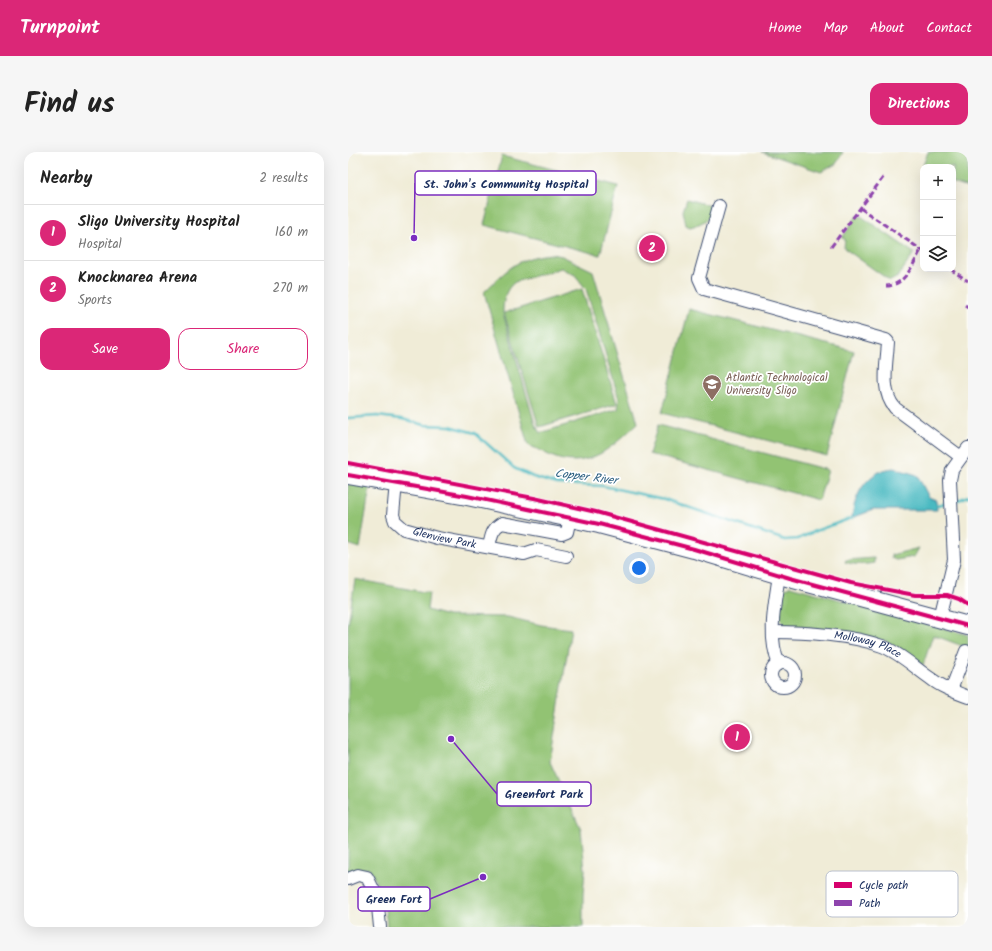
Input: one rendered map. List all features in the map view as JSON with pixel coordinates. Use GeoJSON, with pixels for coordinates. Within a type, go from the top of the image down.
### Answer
{"type":"FeatureCollection","features":[{"type":"Feature","properties":{"kind":"highway"},"geometry":{"type":"LineString","coordinates":[[348,475],[396,483],[570,518],[694,549],[780,575],[968,626]]}},
{"type":"Feature","properties":{"kind":"street"},"geometry":{"type":"LineString","coordinates":[[719,206],[699,278],[704,289],[886,340],[888,342],[886,389],[890,402],[964,453],[952,470],[950,480],[949,493],[954,560],[940,618]]}},
{"type":"Feature","properties":{"kind":"street","name":"Glenview Park"},"geometry":{"type":"LineString","coordinates":[[396,483],[393,515],[395,522],[404,529],[524,554],[536,550],[560,552]]}},
{"type":"Feature","properties":{"kind":"street","name":"Glenview Park"},"geometry":{"type":"LineString","coordinates":[[489,547],[491,535],[496,526],[502,523],[562,534],[567,532],[570,518]]}},
{"type":"Feature","properties":{"kind":"street"},"geometry":{"type":"LineString","coordinates":[[779,664],[776,656],[773,632],[780,575]]}},
{"type":"Feature","properties":{"kind":"street","name":"Molloway Place"},"geometry":{"type":"LineString","coordinates":[[773,632],[802,632],[882,646],[904,658],[930,679],[968,697]]}},
{"type":"Feature","properties":{"kind":"street"},"geometry":{"type":"LineString","coordinates":[[951,690],[966,651]]}},
{"type":"Feature","properties":{"kind":"street"},"geometry":{"type":"LineString","coordinates":[[348,879],[358,875],[367,877],[377,897],[380,927]]}},
{"type":"Feature","properties":{"kind":"green space"},"geometry":{"type":"Polygon","coordinates":[[[762,152],[843,152],[836,164],[821,172],[762,152]]]}},
{"type":"Feature","properties":{"kind":"green space"},"geometry":{"type":"Polygon","coordinates":[[[928,152],[968,152],[968,188],[956,184],[956,164],[924,164],[928,152]]]}},
{"type":"Feature","properties":{"kind":"green space"},"geometry":{"type":"Polygon","coordinates":[[[502,156],[618,186],[600,255],[484,225],[502,156]]]}},
{"type":"Feature","properties":{"kind":"green space"},"geometry":{"type":"Polygon","coordinates":[[[687,199],[711,206],[712,214],[708,219],[699,224],[690,227],[686,225],[683,211],[687,199]]]}},
{"type":"Feature","properties":{"kind":"green space"},"geometry":{"type":"Polygon","coordinates":[[[857,216],[861,216],[914,253],[898,277],[890,281],[844,248],[845,239],[842,238],[857,216]]]}},
{"type":"Feature","properties":{"kind":"green space"},"geometry":{"type":"Polygon","coordinates":[[[552,254],[562,256],[593,271],[638,423],[621,439],[603,452],[582,460],[571,461],[559,459],[528,445],[484,292],[507,271],[521,261],[552,254]],[[561,268],[515,282],[509,288],[503,304],[503,313],[535,424],[540,433],[618,409],[619,399],[586,289],[575,275],[561,268]]]}},
{"type":"Feature","properties":{"kind":"green space"},"geometry":{"type":"Polygon","coordinates":[[[582,289],[617,404],[539,427],[504,313],[582,289]]]}},
{"type":"Feature","properties":{"kind":"green space"},"geometry":{"type":"Polygon","coordinates":[[[689,309],[854,351],[827,456],[662,413],[689,309]]]}},
{"type":"Feature","properties":{"kind":"green space"},"geometry":{"type":"Polygon","coordinates":[[[658,425],[828,470],[819,500],[649,454],[658,425]]]}},
{"type":"Feature","properties":{"kind":"green space"},"geometry":{"type":"Polygon","coordinates":[[[348,483],[370,487],[360,548],[348,544],[348,483]]]}},
{"type":"Feature","properties":{"kind":"green space"},"geometry":{"type":"Polygon","coordinates":[[[919,548],[914,557],[896,560],[891,558],[891,555],[919,548]]]}},
{"type":"Feature","properties":{"kind":"green space"},"geometry":{"type":"Polygon","coordinates":[[[874,558],[874,563],[870,564],[845,562],[846,560],[874,558]]]}},
{"type":"Feature","properties":{"kind":"green space"},"geometry":{"type":"Polygon","coordinates":[[[355,579],[429,593],[427,610],[448,616],[508,617],[541,625],[571,629],[550,762],[581,829],[585,870],[583,927],[387,927],[381,897],[369,868],[348,872],[348,626],[355,579]]]}},
{"type":"Feature","properties":{"kind":"green space"},"geometry":{"type":"Polygon","coordinates":[[[790,586],[968,635],[968,648],[933,635],[923,665],[910,655],[886,641],[839,632],[785,626],[782,622],[780,614],[781,604],[783,590],[790,586]]]}},
{"type":"Feature","properties":{"kind":"water"},"geometry":{"type":"Polygon","coordinates":[[[894,468],[917,475],[929,497],[936,500],[937,510],[873,510],[852,518],[856,500],[864,485],[877,473],[894,468]]]}},
{"type":"Feature","properties":{"kind":"waterway","name":"Copper River"},"geometry":{"type":"LineString","coordinates":[[348,418],[377,416],[402,419],[425,425],[450,426],[475,433],[514,468],[533,477],[557,484],[603,486],[664,499],[785,540],[798,539],[815,531],[852,518]]}},
{"type":"Feature","properties":{"kind":"waterway","name":"Copper River"},"geometry":{"type":"LineString","coordinates":[[954,502],[968,496]]}},
{"type":"Feature","properties":{"kind":"waterway","name":"Copper River"},"geometry":{"type":"LineString","coordinates":[[937,505],[947,503]]}},
{"type":"Feature","properties":{"kind":"marked path"},"geometry":{"type":"LineString","coordinates":[[831,247],[885,175]]}},
{"type":"Feature","properties":{"kind":"marked path"},"geometry":{"type":"LineString","coordinates":[[860,208],[920,249]]}},
{"type":"Feature","properties":{"kind":"marked path"},"geometry":{"type":"LineString","coordinates":[[886,286],[893,285],[908,273],[920,252]]}},
{"type":"Feature","properties":{"kind":"marked path"},"geometry":{"type":"LineString","coordinates":[[954,272],[968,281]]}},
{"type":"Feature","properties":{"kind":"cycle path"},"geometry":{"type":"LineString","coordinates":[[348,463],[534,498],[596,512],[851,583],[915,595],[947,595],[959,599],[968,605]]}},
{"type":"Feature","properties":{"kind":"cycle path"},"geometry":{"type":"LineString","coordinates":[[348,475],[467,496],[599,524],[694,549],[790,578],[968,626]]}},
{"type":"Feature","properties":{"kind":"place","name":"St. John's Community Hospital"},"geometry":{"type":"Point","coordinates":[414,238]}},
{"type":"Feature","properties":{"kind":"place","name":"Knocknarea Arena"},"geometry":{"type":"Point","coordinates":[652,248]}},
{"type":"Feature","properties":{"kind":"place","name":"Atlantic Technological University Sligo"},"geometry":{"type":"Point","coordinates":[712,401]}},
{"type":"Feature","properties":{"kind":"place","name":"Sligo University Hospital"},"geometry":{"type":"Point","coordinates":[737,737]}},
{"type":"Feature","properties":{"kind":"place","name":"Greenfort Park"},"geometry":{"type":"Point","coordinates":[451,739]}},
{"type":"Feature","properties":{"kind":"place","name":"Green Fort"},"geometry":{"type":"Point","coordinates":[483,877]}}]}
